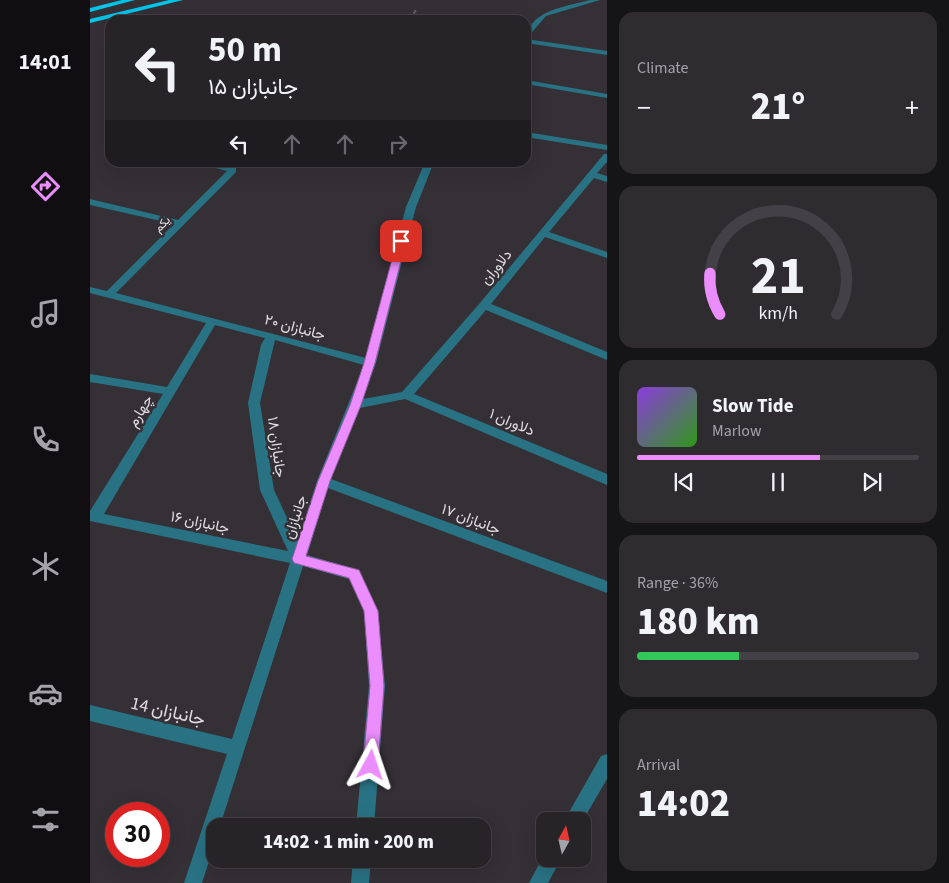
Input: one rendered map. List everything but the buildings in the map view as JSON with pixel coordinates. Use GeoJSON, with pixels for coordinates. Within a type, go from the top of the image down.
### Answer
{"type":"FeatureCollection","features":[{"type":"Feature","properties":{"kind":"highway"},"geometry":{"type":"LineString","coordinates":[[90,10],[132,0]]}},
{"type":"Feature","properties":{"kind":"highway"},"geometry":{"type":"LineString","coordinates":[[115,15],[178,0]]}},
{"type":"Feature","properties":{"kind":"highway"},"geometry":{"type":"LineString","coordinates":[[90,21],[105,17]]}},
{"type":"Feature","properties":{"kind":"street"},"geometry":{"type":"LineString","coordinates":[[531,31],[544,15],[597,0]]}},
{"type":"Feature","properties":{"kind":"street"},"geometry":{"type":"LineString","coordinates":[[531,42],[606,53]]}},
{"type":"Feature","properties":{"kind":"street"},"geometry":{"type":"LineString","coordinates":[[531,83],[606,96]]}},
{"type":"Feature","properties":{"kind":"street"},"geometry":{"type":"LineString","coordinates":[[531,135],[606,148]]}},
{"type":"Feature","properties":{"kind":"street","name":"دلاوران"},"geometry":{"type":"LineString","coordinates":[[406,395],[484,305],[606,156]]}},
{"type":"Feature","properties":{"kind":"street","name":"یکم"},"geometry":{"type":"LineString","coordinates":[[109,295],[233,170],[220,167]]}},
{"type":"Feature","properties":{"kind":"street","name":"جانبازان"},"geometry":{"type":"LineString","coordinates":[[193,883],[324,481],[356,405],[370,363],[410,207],[428,167]]}},
{"type":"Feature","properties":{"kind":"street"},"geometry":{"type":"LineString","coordinates":[[591,174],[606,179]]}},
{"type":"Feature","properties":{"kind":"street"},"geometry":{"type":"LineString","coordinates":[[90,202],[180,223]]}},
{"type":"Feature","properties":{"kind":"street"},"geometry":{"type":"LineString","coordinates":[[543,233],[606,255]]}},
{"type":"Feature","properties":{"kind":"street","name":"جانبازان ۲۰"},"geometry":{"type":"LineString","coordinates":[[90,290],[370,363]]}},
{"type":"Feature","properties":{"kind":"street"},"geometry":{"type":"LineString","coordinates":[[484,305],[606,356]]}},
{"type":"Feature","properties":{"kind":"street","name":"چهارم"},"geometry":{"type":"LineString","coordinates":[[92,516],[212,321]]}},
{"type":"Feature","properties":{"kind":"street","name":"جانبازان ۱۸"},"geometry":{"type":"LineString","coordinates":[[272,336],[267,345],[254,403],[266,490],[298,559]]}},
{"type":"Feature","properties":{"kind":"street"},"geometry":{"type":"LineString","coordinates":[[90,378],[170,391]]}},
{"type":"Feature","properties":{"kind":"street"},"geometry":{"type":"LineString","coordinates":[[356,405],[406,395]]}},
{"type":"Feature","properties":{"kind":"street","name":"دلاوران ۱"},"geometry":{"type":"LineString","coordinates":[[406,395],[606,480]]}},
{"type":"Feature","properties":{"kind":"street","name":"جانبازان ۱۷"},"geometry":{"type":"LineString","coordinates":[[324,481],[606,588]]}},
{"type":"Feature","properties":{"kind":"street","name":"جانبازان ۱۶"},"geometry":{"type":"LineString","coordinates":[[92,516],[298,559],[354,574],[371,611],[377,686],[366,818]]}},
{"type":"Feature","properties":{"kind":"street","name":"جانبازان 14"},"geometry":{"type":"LineString","coordinates":[[90,713],[237,748]]}},
{"type":"Feature","properties":{"kind":"street"},"geometry":{"type":"LineString","coordinates":[[578,812],[606,762]]}},
{"type":"Feature","properties":{"kind":"street"},"geometry":{"type":"LineString","coordinates":[[360,883],[361,868]]}},
{"type":"Feature","properties":{"kind":"street"},"geometry":{"type":"LineString","coordinates":[[538,883],[547,868]]}},
{"type":"Feature","properties":{"kind":"path"},"geometry":{"type":"LineString","coordinates":[[413,15],[416,10]]}},
{"type":"Feature","properties":{"kind":"route"},"geometry":{"type":"LineString","coordinates":[[371,765],[377,686],[371,611],[354,574],[298,559],[324,481],[356,405],[370,363],[401,241]]}}]}
